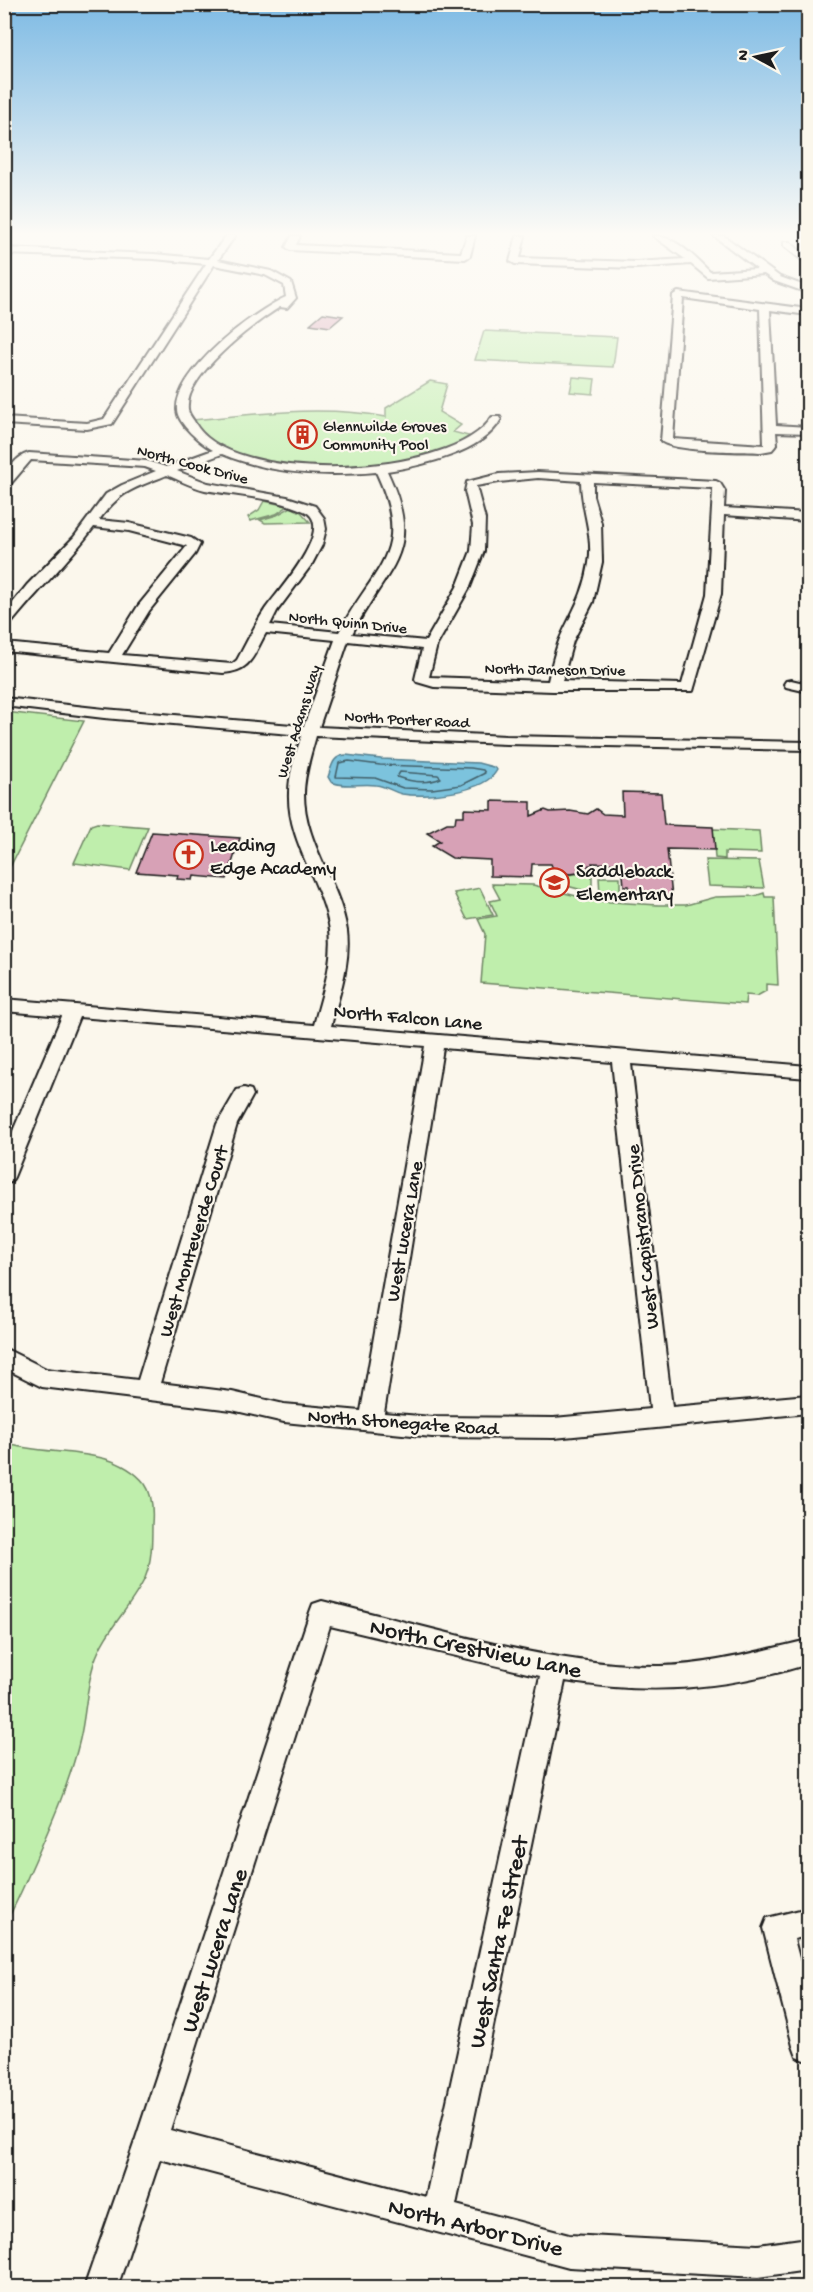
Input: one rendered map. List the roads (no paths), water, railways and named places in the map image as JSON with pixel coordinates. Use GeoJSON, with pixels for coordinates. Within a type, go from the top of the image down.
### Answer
{"type":"FeatureCollection","features":[{"type":"Feature","properties":{"kind":"street"},"geometry":{"type":"LineString","coordinates":[[4,421],[87,426],[108,422],[160,343]]}},
{"type":"Feature","properties":{"kind":"street"},"geometry":{"type":"LineString","coordinates":[[235,343],[216,363],[195,393],[186,415],[195,432],[222,450],[250,460],[286,467],[327,470],[379,467],[418,460],[454,449],[488,430],[496,419]]}},
{"type":"Feature","properties":{"kind":"street"},"geometry":{"type":"LineString","coordinates":[[674,343],[667,441],[677,444],[761,449],[768,448],[771,444],[767,343]]}},
{"type":"Feature","properties":{"kind":"street"},"geometry":{"type":"LineString","coordinates":[[771,428],[808,430]]}},
{"type":"Feature","properties":{"kind":"street"},"geometry":{"type":"LineString","coordinates":[[4,623],[32,588],[92,523],[110,497],[117,491],[222,450]]}},
{"type":"Feature","properties":{"kind":"street","name":"North Cook Drive"},"geometry":{"type":"LineString","coordinates":[[4,485],[23,460],[29,456],[123,461],[147,464],[219,489],[283,500],[311,509],[318,518],[320,529],[316,545],[306,564],[284,591],[261,628]]}},
{"type":"Feature","properties":{"kind":"street","name":"West Adams Way"},"geometry":{"type":"LineString","coordinates":[[321,1031],[337,965],[338,937],[335,916],[297,814],[296,785],[343,637],[393,556],[399,521],[390,486],[379,467]]}},
{"type":"Feature","properties":{"kind":"street"},"geometry":{"type":"LineString","coordinates":[[431,646],[467,581],[477,553],[478,515],[469,489],[471,484],[499,478],[538,475],[587,476],[716,486],[719,490],[718,511],[808,517]]}},
{"type":"Feature","properties":{"kind":"street"},"geometry":{"type":"LineString","coordinates":[[554,687],[566,641],[586,603],[596,562],[595,523],[586,496],[587,476]]}},
{"type":"Feature","properties":{"kind":"street","name":"North Jameson Drive"},"geometry":{"type":"LineString","coordinates":[[431,646],[422,679],[434,683],[688,688],[714,594],[718,511]]}},
{"type":"Feature","properties":{"kind":"street"},"geometry":{"type":"LineString","coordinates":[[92,523],[139,529],[194,544],[143,609],[113,659]]}},
{"type":"Feature","properties":{"kind":"street"},"geometry":{"type":"LineString","coordinates":[[4,647],[223,669],[236,668],[243,662],[261,628]]}},
{"type":"Feature","properties":{"kind":"street","name":"North Quinn Drive"},"geometry":{"type":"LineString","coordinates":[[261,628],[431,646]]}},
{"type":"Feature","properties":{"kind":"street"},"geometry":{"type":"LineString","coordinates":[[791,684],[808,688]]}},
{"type":"Feature","properties":{"kind":"street","name":"North Porter Road"},"geometry":{"type":"LineString","coordinates":[[4,702],[312,731],[531,742],[808,746]]}},
{"type":"Feature","properties":{"kind":"street","name":"North Falcon Lane"},"geometry":{"type":"LineString","coordinates":[[4,1005],[808,1072]]}},
{"type":"Feature","properties":{"kind":"street"},"geometry":{"type":"LineString","coordinates":[[4,1177],[73,1010]]}},
{"type":"Feature","properties":{"kind":"street","name":"West Lucera Lane"},"geometry":{"type":"LineString","coordinates":[[371,1421],[435,1041]]}},
{"type":"Feature","properties":{"kind":"street","name":"West Capistrano Drive"},"geometry":{"type":"LineString","coordinates":[[621,1056],[662,1418]]}},
{"type":"Feature","properties":{"kind":"street","name":"West Monteverde Court"},"geometry":{"type":"LineString","coordinates":[[146,1391],[227,1124],[244,1095]]}},
{"type":"Feature","properties":{"kind":"street","name":"North Stonegate Road"},"geometry":{"type":"LineString","coordinates":[[4,1357],[42,1378],[232,1401],[284,1413],[486,1429],[554,1428],[808,1404]]}},
{"type":"Feature","properties":{"kind":"street","name":"West Lucera Lane"},"geometry":{"type":"LineString","coordinates":[[100,2288],[151,2141],[322,1612]]}},
{"type":"Feature","properties":{"kind":"street","name":"North Crestview Lane"},"geometry":{"type":"LineString","coordinates":[[322,1612],[509,1659],[604,1674],[660,1678],[764,1666],[808,1652]]}},
{"type":"Feature","properties":{"kind":"street","name":"West Santa Fe Street"},"geometry":{"type":"LineString","coordinates":[[438,2216],[555,1667]]}},
{"type":"Feature","properties":{"kind":"street"},"geometry":{"type":"LineString","coordinates":[[808,1922],[777,1928],[808,2046]]}},
{"type":"Feature","properties":{"kind":"street","name":"North Arbor Drive"},"geometry":{"type":"LineString","coordinates":[[151,2141],[569,2251],[758,2261],[808,2254]]}},
{"type":"Feature","properties":{"kind":"water"},"geometry":{"type":"Polygon","coordinates":[[[346,755],[381,759],[478,763],[497,770],[490,778],[468,789],[439,794],[412,795],[376,785],[342,785],[331,782],[328,777],[333,762],[338,757],[346,755]]]}},
{"type":"Feature","properties":{"kind":"place","name":"Glennwilde Groves Community Pool"},"geometry":{"type":"Point","coordinates":[302,434]}},
{"type":"Feature","properties":{"kind":"place","name":"Leading Edge Academy"},"geometry":{"type":"Point","coordinates":[189,855]}},
{"type":"Feature","properties":{"kind":"place","name":"Saddleback Elementary"},"geometry":{"type":"Point","coordinates":[555,882]}}]}
